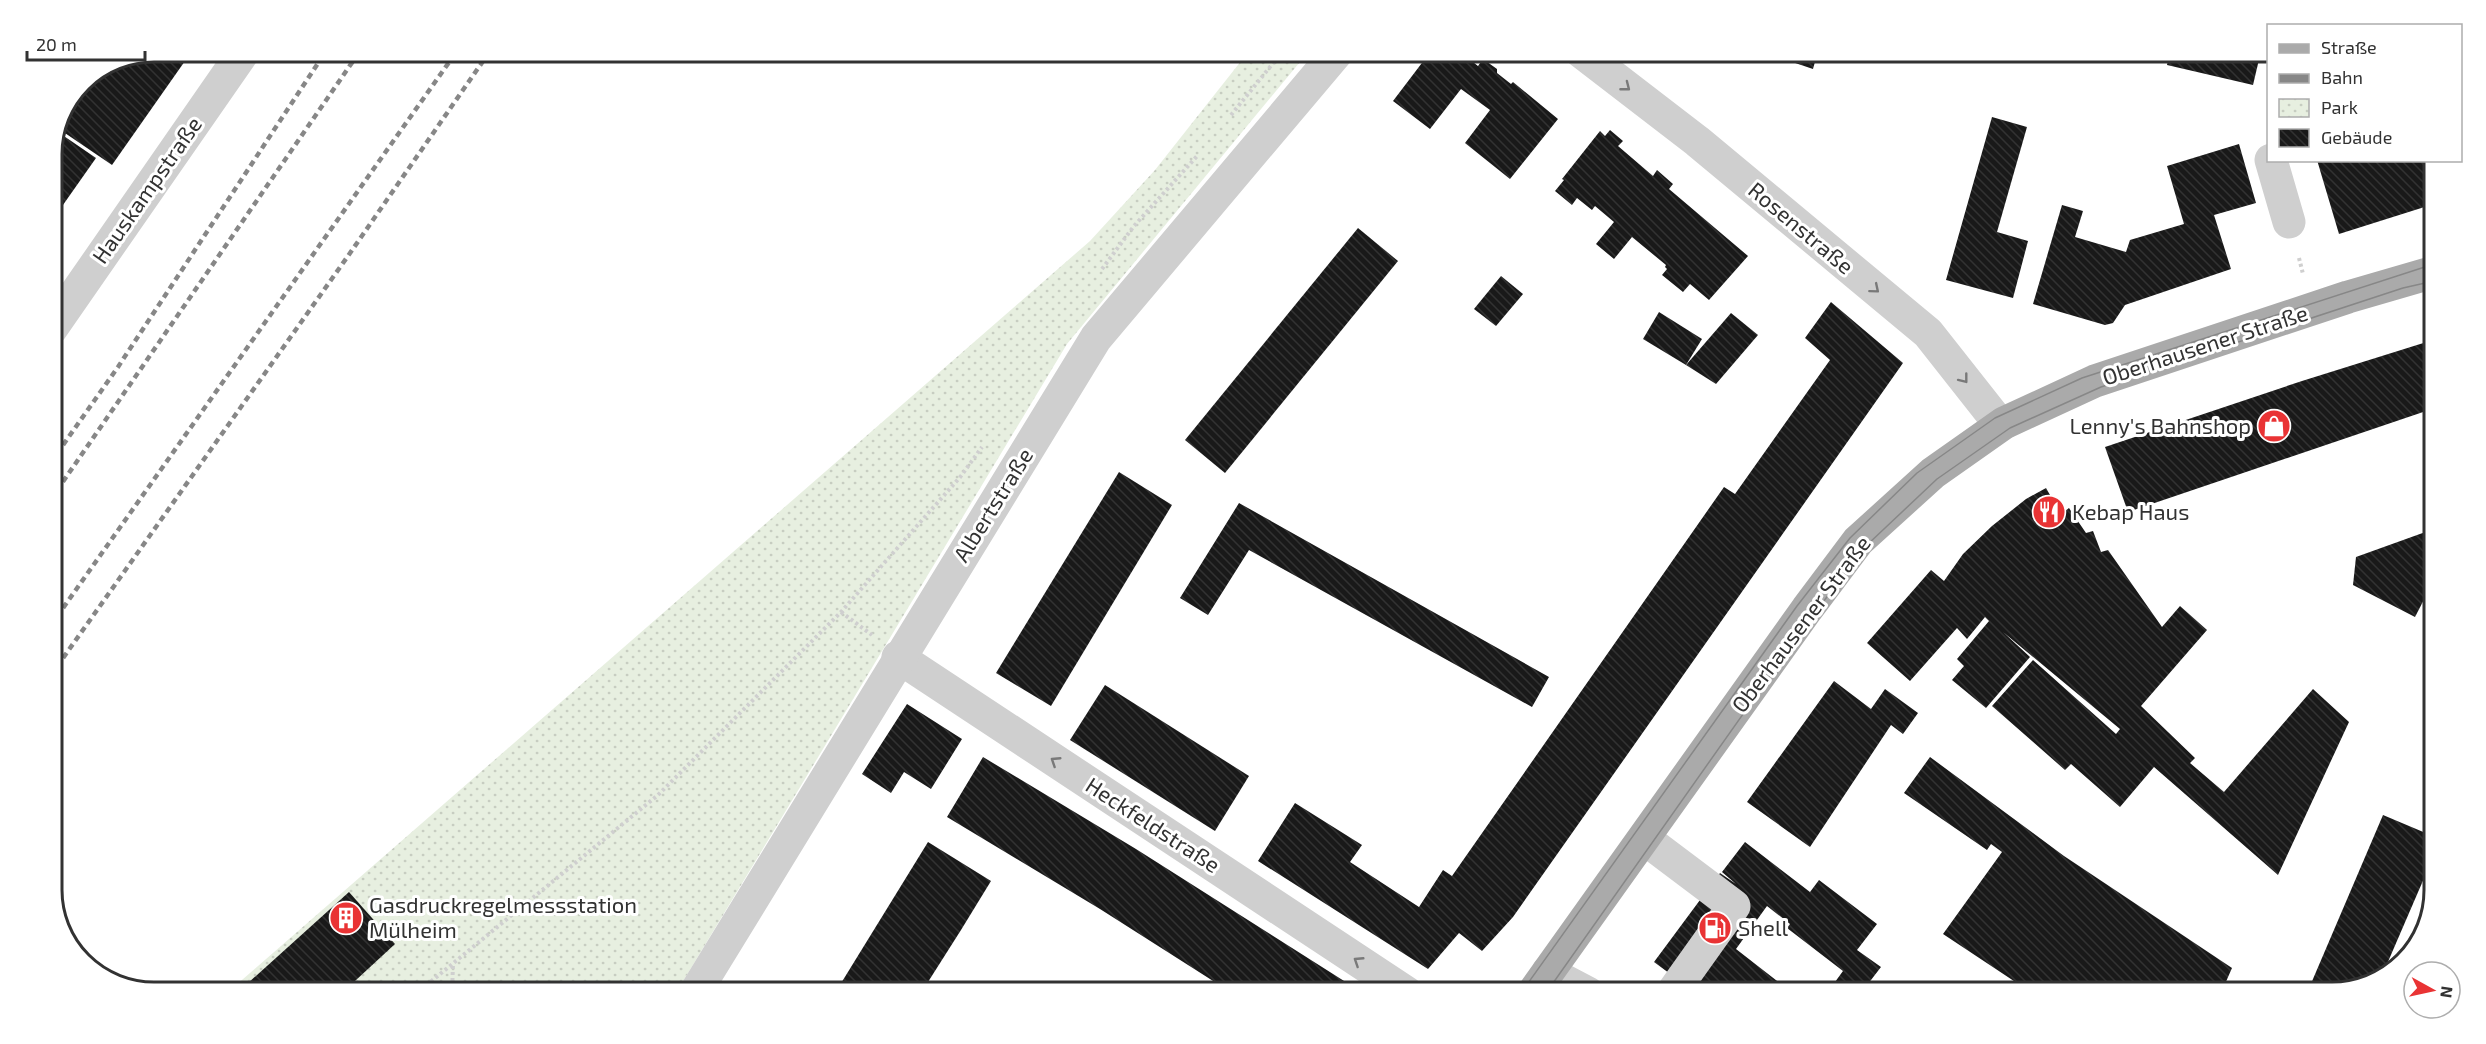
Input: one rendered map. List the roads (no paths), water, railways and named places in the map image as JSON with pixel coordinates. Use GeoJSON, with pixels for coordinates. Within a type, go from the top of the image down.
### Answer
{"type":"FeatureCollection","features":[{"type":"Feature","properties":{"kind":"main road","name":"Oberhausener Straße"},"geometry":{"type":"LineString","coordinates":[[1540,982],[1858,541],[1933,473],[2004,423],[2095,381],[2424,275]]}},
{"type":"Feature","properties":{"kind":"street","name":"Hauskampstraße"},"geometry":{"type":"LineString","coordinates":[[62,313],[236,62]]}},
{"type":"Feature","properties":{"kind":"street","name":"Albertstraße"},"geometry":{"type":"LineString","coordinates":[[702,982],[898,657],[1096,338],[1329,62]]}},
{"type":"Feature","properties":{"kind":"street","name":"Rosenstraße"},"geometry":{"type":"LineString","coordinates":[[1594,62],[1697,141],[1928,333],[1995,418],[2004,423]]}},
{"type":"Feature","properties":{"kind":"street"},"geometry":{"type":"LineString","coordinates":[[2272,162],[2289,222]]}},
{"type":"Feature","properties":{"kind":"street","name":"Heckfeldstraße"},"geometry":{"type":"LineString","coordinates":[[898,657],[1390,982]]}},
{"type":"Feature","properties":{"kind":"street"},"geometry":{"type":"LineString","coordinates":[[1645,839],[1734,906],[1680,982]]}},
{"type":"Feature","properties":{"kind":"tram line"},"geometry":{"type":"LineString","coordinates":[[1529,982],[1797,606],[1850,538],[1917,473],[1995,418],[2082,378],[2424,267]]}},
{"type":"Feature","properties":{"kind":"tram line"},"geometry":{"type":"LineString","coordinates":[[1554,982],[1813,615],[1867,545],[1937,479],[2010,428],[2101,387],[2403,288],[2424,283]]}},
{"type":"Feature","properties":{"kind":"railway"},"geometry":{"type":"LineString","coordinates":[[62,446],[118,367],[319,62]]}},
{"type":"Feature","properties":{"kind":"railway"},"geometry":{"type":"LineString","coordinates":[[62,483],[352,62]]}},
{"type":"Feature","properties":{"kind":"railway"},"geometry":{"type":"LineString","coordinates":[[62,609],[449,62]]}},
{"type":"Feature","properties":{"kind":"railway"},"geometry":{"type":"LineString","coordinates":[[62,659],[482,62]]}},
{"type":"Feature","properties":{"kind":"place","name":"Lenny's Bahnshop"},"geometry":{"type":"Point","coordinates":[2274,426]}},
{"type":"Feature","properties":{"kind":"place","name":"Kebap Haus"},"geometry":{"type":"Point","coordinates":[2049,512]}},
{"type":"Feature","properties":{"kind":"place","name":"Gasdruckregelmessstation Mülheim"},"geometry":{"type":"Point","coordinates":[346,918]}},
{"type":"Feature","properties":{"kind":"place","name":"Shell"},"geometry":{"type":"Point","coordinates":[1715,928]}}]}
